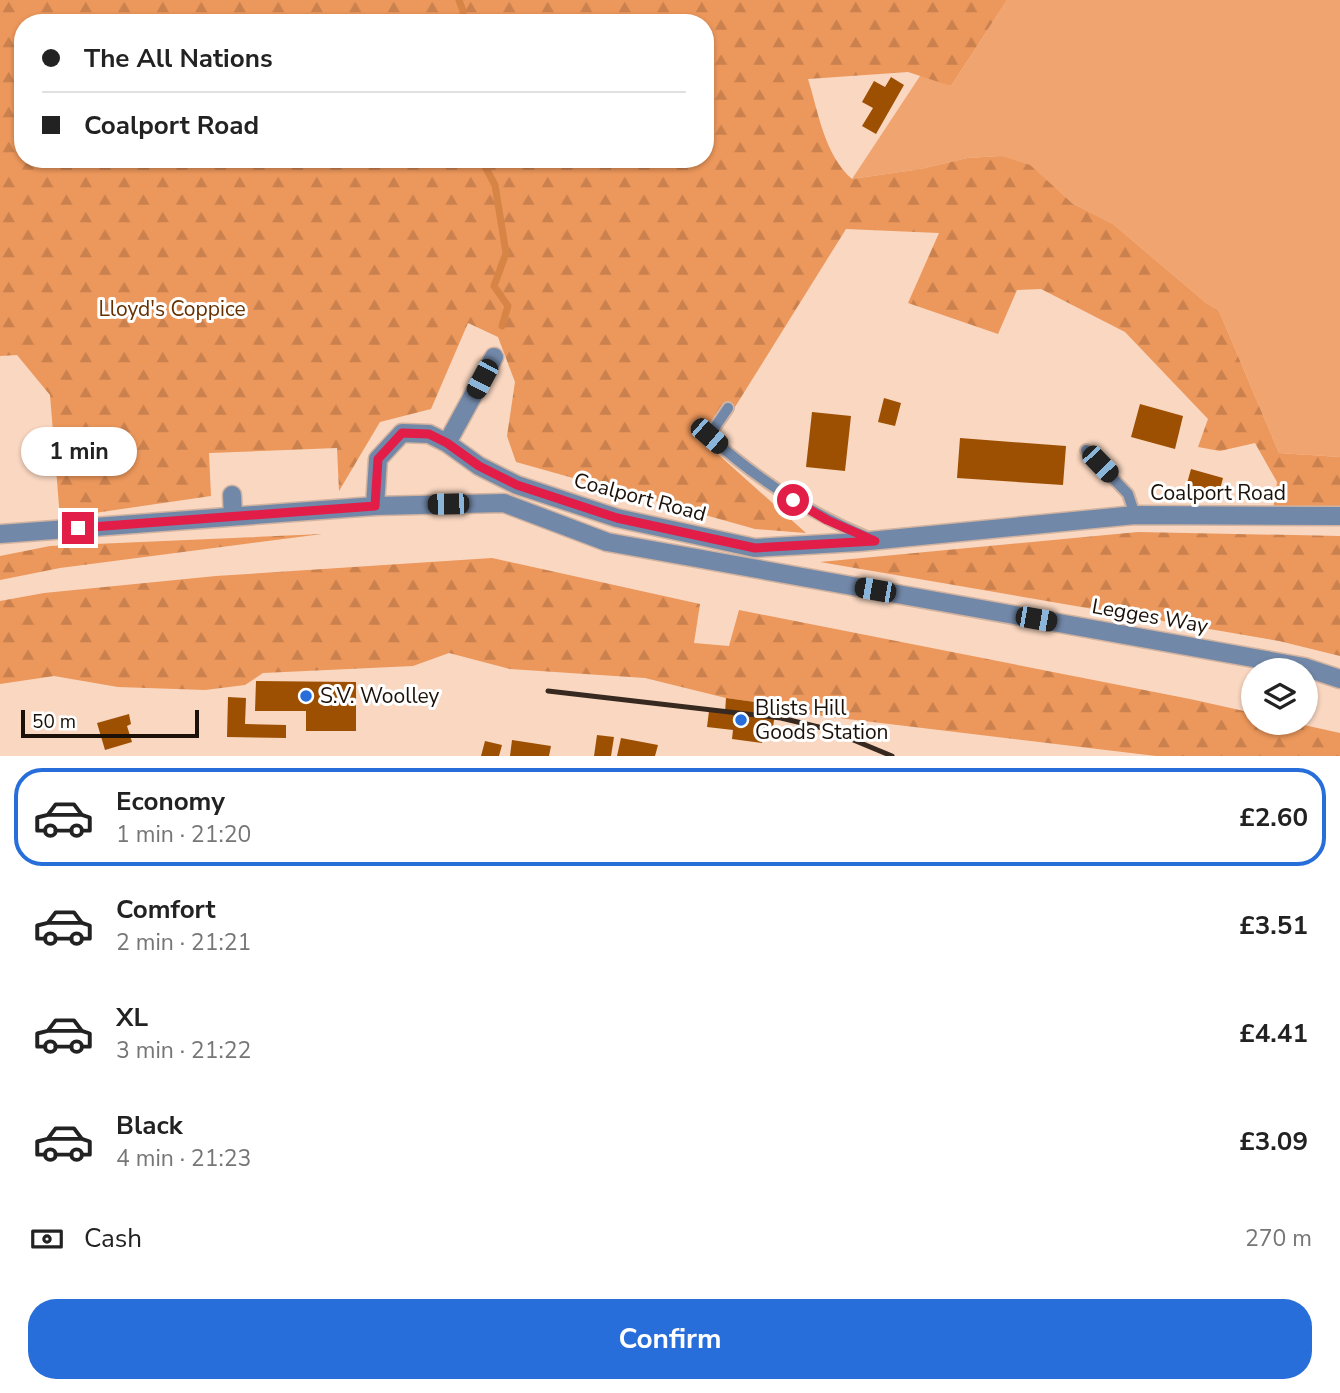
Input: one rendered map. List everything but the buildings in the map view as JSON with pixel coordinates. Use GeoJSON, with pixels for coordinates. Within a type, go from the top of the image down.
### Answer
{"type":"FeatureCollection","features":[{"type":"Feature","properties":{"kind":"street"},"geometry":{"type":"LineString","coordinates":[[447,443],[494,357]]}},
{"type":"Feature","properties":{"kind":"street","name":"Coalport Road"},"geometry":{"type":"LineString","coordinates":[[375,506],[378,459],[402,433],[429,434],[447,443],[479,466],[517,485],[617,518],[755,548],[875,541],[1135,515],[1340,516]]}},
{"type":"Feature","properties":{"kind":"street"},"geometry":{"type":"LineString","coordinates":[[232,495],[233,516]]}},
{"type":"Feature","properties":{"kind":"street","name":"Legges Way"},"geometry":{"type":"LineString","coordinates":[[375,506],[504,503],[607,542],[1304,667],[1340,678]]}},
{"type":"Feature","properties":{"kind":"street"},"geometry":{"type":"LineString","coordinates":[[0,534],[375,506]]}},
{"type":"Feature","properties":{"kind":"lane"},"geometry":{"type":"LineString","coordinates":[[728,408],[709,436],[776,489],[827,520],[875,541]]}},
{"type":"Feature","properties":{"kind":"lane"},"geometry":{"type":"LineString","coordinates":[[1086,450],[1128,494],[1135,515]]}},
{"type":"Feature","properties":{"kind":"shaded area"},"geometry":{"type":"Polygon","coordinates":[[[1007,0],[1340,0],[1340,457],[1279,453],[1219,311],[1113,224],[1072,203],[1055,188],[1001,156],[967,158],[921,169],[852,179],[922,73],[951,86],[1007,0]]]}},
{"type":"Feature","properties":{"kind":"green space","name":"Lloyd's Coppice"},"geometry":{"type":"Polygon","coordinates":[[[0,0],[1007,0],[951,86],[908,72],[808,79],[824,133],[835,158],[852,179],[921,169],[967,158],[1001,156],[1030,165],[1072,203],[1113,224],[1219,311],[1279,453],[1340,457],[1340,507],[1273,510],[1277,482],[1255,443],[1220,451],[1198,447],[1208,419],[1125,332],[1041,289],[1017,290],[998,334],[908,303],[939,233],[846,229],[710,447],[806,533],[755,529],[516,462],[507,436],[515,382],[498,337],[468,323],[431,409],[380,422],[339,491],[337,448],[209,453],[211,496],[60,518],[50,395],[17,355],[0,356],[0,0]]]}},
{"type":"Feature","properties":{"kind":"green space"},"geometry":{"type":"Polygon","coordinates":[[[1138,532],[1340,536],[1340,656],[1279,641],[820,562],[1138,532]]]}},
{"type":"Feature","properties":{"kind":"green space"},"geometry":{"type":"Polygon","coordinates":[[[322,534],[60,568],[0,580],[0,556],[50,546],[322,534]]]}},
{"type":"Feature","properties":{"kind":"green space"},"geometry":{"type":"Polygon","coordinates":[[[492,558],[700,604],[694,643],[729,646],[739,610],[1241,710],[1241,735],[1318,735],[1318,728],[1340,733],[1340,756],[1156,756],[806,714],[776,705],[726,698],[645,678],[510,669],[449,653],[413,666],[263,673],[245,685],[205,690],[118,687],[54,676],[0,684],[0,601],[44,593],[216,576],[492,558]]]}},
{"type":"Feature","properties":{"kind":"waterway"},"geometry":{"type":"LineString","coordinates":[[459,0],[463,14]]}},
{"type":"Feature","properties":{"kind":"waterway"},"geometry":{"type":"LineString","coordinates":[[486,168],[495,185],[506,253],[494,286],[508,306],[502,326]]}},
{"type":"Feature","properties":{"kind":"railway"},"geometry":{"type":"LineString","coordinates":[[548,691],[781,718],[827,729],[892,756]]}},
{"type":"Feature","properties":{"kind":"place","name":"S.V. Woolley"},"geometry":{"type":"Point","coordinates":[306,696]}},
{"type":"Feature","properties":{"kind":"place","name":"Blists Hill Goods Station"},"geometry":{"type":"Point","coordinates":[741,720]}},
{"type":"Feature","properties":{"kind":"route"},"geometry":{"type":"LineString","coordinates":[[78,528],[375,506],[378,459],[402,433],[429,434],[447,443],[479,466],[517,485],[617,518],[755,548],[875,541],[827,520],[793,500]]}}]}
